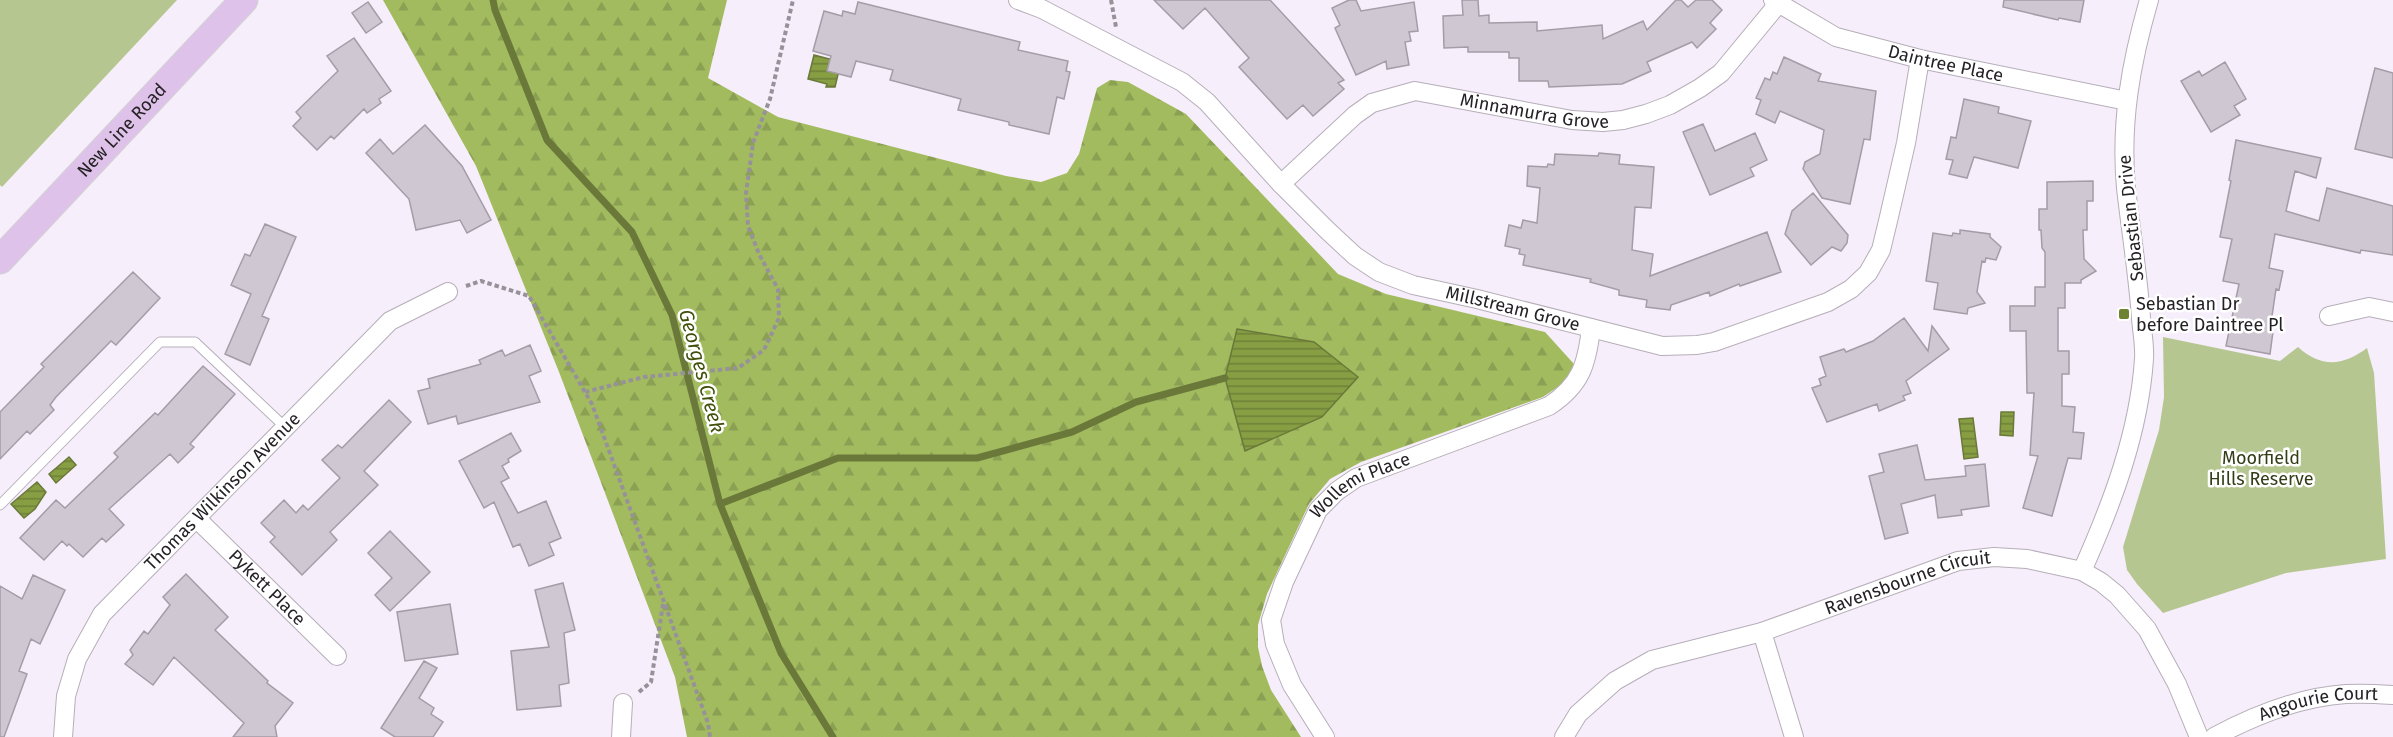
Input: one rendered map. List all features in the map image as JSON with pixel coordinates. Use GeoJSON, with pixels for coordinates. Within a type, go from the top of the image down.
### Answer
{"type":"FeatureCollection","features":[{"type":"Feature","properties":{"kind":"main road","name":"New Line Road"},"geometry":{"type":"LineString","coordinates":[[0,260],[244,0]]}},
{"type":"Feature","properties":{"kind":"street","name":"Millstream Grove"},"geometry":{"type":"LineString","coordinates":[[1018,0],[1042,9],[1182,82],[1206,102],[1281,184],[1355,256],[1379,272],[1413,285],[1662,346],[1714,342],[1828,302],[1851,289],[1868,273],[1881,250],[1906,143],[1920,59]]}},
{"type":"Feature","properties":{"kind":"street","name":"Sebastian Drive"},"geometry":{"type":"LineString","coordinates":[[2082,572],[2117,484],[2136,425],[2144,358],[2139,280],[2123,136],[2137,40],[2149,0]]}},
{"type":"Feature","properties":{"kind":"street","name":"Minnamurra Grove"},"geometry":{"type":"LineString","coordinates":[[1281,184],[1355,115],[1372,103],[1415,91],[1572,120],[1603,122],[1646,114],[1670,105],[1700,88],[1720,73],[1775,2]]}},
{"type":"Feature","properties":{"kind":"street","name":"Daintree Place"},"geometry":{"type":"LineString","coordinates":[[1775,2],[1836,37],[1920,59],[2127,101]]}},
{"type":"Feature","properties":{"kind":"street","name":"Thomas Wilkinson Avenue"},"geometry":{"type":"LineString","coordinates":[[63,737],[66,696],[77,659],[102,614],[390,321],[448,292]]}},
{"type":"Feature","properties":{"kind":"street"},"geometry":{"type":"LineString","coordinates":[[2329,316],[2369,307],[2393,312]]}},
{"type":"Feature","properties":{"kind":"street","name":"Wollemi Place"},"geometry":{"type":"LineString","coordinates":[[1325,737],[1292,685],[1275,644],[1271,620],[1284,582],[1318,510],[1337,491],[1356,478],[1549,406],[1566,395],[1577,382],[1588,355],[1591,328]]}},
{"type":"Feature","properties":{"kind":"street","name":"Pykett Place"},"geometry":{"type":"LineString","coordinates":[[197,519],[337,656]]}},
{"type":"Feature","properties":{"kind":"street","name":"Ravensbourne Circuit"},"geometry":{"type":"LineString","coordinates":[[1564,737],[1578,714],[1615,681],[1652,660],[1762,632],[1958,561],[1994,557],[2026,559],[2082,572],[2101,582],[2117,596],[2147,629],[2177,684],[2199,737]]}},
{"type":"Feature","properties":{"kind":"street"},"geometry":{"type":"LineString","coordinates":[[1762,632],[1794,737]]}},
{"type":"Feature","properties":{"kind":"street","name":"Angourie Court"},"geometry":{"type":"LineString","coordinates":[[2214,737],[2257,715],[2302,701],[2346,694],[2393,695]]}},
{"type":"Feature","properties":{"kind":"street"},"geometry":{"type":"LineString","coordinates":[[621,737],[624,703]]}},
{"type":"Feature","properties":{"kind":"lane"},"geometry":{"type":"LineString","coordinates":[[0,505],[160,342],[195,342],[285,427]]}},
{"type":"Feature","properties":{"kind":"path"},"geometry":{"type":"LineString","coordinates":[[585,392],[644,377],[738,368],[764,350],[779,318],[778,289],[759,254],[748,226],[746,193],[753,143],[770,99],[793,0]]}},
{"type":"Feature","properties":{"kind":"path"},"geometry":{"type":"LineString","coordinates":[[448,292],[481,281],[529,296],[592,404],[708,723],[711,737]]}},
{"type":"Feature","properties":{"kind":"path"},"geometry":{"type":"LineString","coordinates":[[624,703],[651,682],[663,603]]}},
{"type":"Feature","properties":{"kind":"green space"},"geometry":{"type":"Polygon","coordinates":[[[0,0],[177,0],[2,187],[0,185],[0,0]]]}},
{"type":"Feature","properties":{"kind":"green space"},"geometry":{"type":"Polygon","coordinates":[[[383,0],[727,0],[708,78],[778,117],[1006,176],[1041,182],[1067,173],[1079,154],[1097,88],[1110,80],[1128,82],[1186,114],[1338,274],[1386,294],[1545,332],[1574,364],[1565,382],[1543,397],[1361,462],[1330,479],[1309,504],[1267,594],[1258,625],[1258,647],[1271,690],[1301,737],[687,737],[675,677],[559,372],[476,166],[383,0]]]}},
{"type":"Feature","properties":{"kind":"green space","name":"Moorfield Hills Reserve"},"geometry":{"type":"Polygon","coordinates":[[[2163,337],[2280,361],[2298,347],[2315,359],[2332,362],[2349,358],[2367,348],[2374,373],[2386,559],[2286,573],[2163,613],[2127,570],[2123,547],[2159,430],[2164,397],[2163,337]]]}},
{"type":"Feature","properties":{"kind":"shaded area"},"geometry":{"type":"Polygon","coordinates":[[[814,55],[841,62],[835,87],[826,87],[827,84],[808,79],[814,55]]]}},
{"type":"Feature","properties":{"kind":"shaded area"},"geometry":{"type":"Polygon","coordinates":[[[1237,329],[1314,342],[1358,377],[1322,417],[1245,451],[1225,378],[1237,329]]]}},
{"type":"Feature","properties":{"kind":"shaded area"},"geometry":{"type":"Polygon","coordinates":[[[2001,412],[2014,412],[2013,436],[2000,435],[2001,412]]]}},
{"type":"Feature","properties":{"kind":"shaded area"},"geometry":{"type":"Polygon","coordinates":[[[1973,418],[1978,457],[1964,459],[1959,419],[1973,418]]]}},
{"type":"Feature","properties":{"kind":"shaded area"},"geometry":{"type":"Polygon","coordinates":[[[69,457],[76,465],[56,483],[49,474],[69,457]]]}},
{"type":"Feature","properties":{"kind":"shaded area"},"geometry":{"type":"Polygon","coordinates":[[[37,482],[46,492],[35,509],[24,518],[11,504],[37,482]]]}},
{"type":"Feature","properties":{"kind":"building"},"geometry":{"type":"Polygon","coordinates":[[[1154,0],[1270,0],[1344,80],[1338,83],[1344,89],[1313,116],[1303,105],[1287,119],[1239,67],[1249,58],[1205,8],[1183,29],[1154,0]]]}},
{"type":"Feature","properties":{"kind":"building"},"geometry":{"type":"Polygon","coordinates":[[[1349,0],[1356,0],[1361,11],[1414,2],[1418,31],[1409,32],[1411,41],[1405,42],[1409,65],[1387,69],[1386,61],[1356,75],[1335,28],[1340,25],[1332,8],[1349,0]]]}},
{"type":"Feature","properties":{"kind":"building"},"geometry":{"type":"Polygon","coordinates":[[[1462,0],[1478,0],[1479,16],[1489,15],[1489,23],[1537,22],[1537,31],[1602,25],[1603,39],[1643,21],[1647,30],[1676,0],[1681,0],[1688,7],[1696,0],[1712,0],[1722,10],[1710,23],[1716,29],[1697,48],[1692,42],[1647,62],[1651,71],[1622,84],[1549,87],[1548,81],[1519,81],[1519,58],[1509,58],[1509,52],[1468,52],[1468,47],[1444,48],[1443,16],[1463,15],[1462,0]]]}},
{"type":"Feature","properties":{"kind":"building"},"geometry":{"type":"Polygon","coordinates":[[[2004,0],[2084,0],[2080,22],[2059,18],[2058,20],[2003,7],[2004,0]]]}},
{"type":"Feature","properties":{"kind":"building"},"geometry":{"type":"Polygon","coordinates":[[[368,2],[382,22],[366,33],[352,13],[368,2]]]}},
{"type":"Feature","properties":{"kind":"building"},"geometry":{"type":"Polygon","coordinates":[[[858,2],[1020,42],[1018,50],[1068,61],[1066,71],[1070,72],[1064,99],[1057,97],[1049,134],[958,110],[961,99],[890,80],[893,70],[856,61],[851,77],[827,71],[831,56],[813,51],[824,11],[842,16],[843,11],[855,14],[858,2]]]}},
{"type":"Feature","properties":{"kind":"building"},"geometry":{"type":"Polygon","coordinates":[[[354,38],[391,91],[379,99],[381,103],[367,113],[364,109],[334,139],[331,136],[317,150],[293,126],[301,118],[296,112],[338,71],[327,56],[354,38]]]}},
{"type":"Feature","properties":{"kind":"building"},"geometry":{"type":"Polygon","coordinates":[[[1784,57],[1821,74],[1818,81],[1876,91],[1870,140],[1864,139],[1850,204],[1822,198],[1803,169],[1805,162],[1820,154],[1824,130],[1780,111],[1775,123],[1756,114],[1761,100],[1756,98],[1765,78],[1770,80],[1773,72],[1777,74],[1784,57]]]}},
{"type":"Feature","properties":{"kind":"building"},"geometry":{"type":"Polygon","coordinates":[[[2225,62],[2246,99],[2234,106],[2240,115],[2211,132],[2181,81],[2199,71],[2202,76],[2225,62]]]}},
{"type":"Feature","properties":{"kind":"building"},"geometry":{"type":"Polygon","coordinates":[[[2375,68],[2393,73],[2393,158],[2355,149],[2375,68]]]}},
{"type":"Feature","properties":{"kind":"building"},"geometry":{"type":"Polygon","coordinates":[[[1964,99],[1999,107],[1998,113],[2031,121],[2018,168],[1974,157],[1967,178],[1949,174],[1953,160],[1946,159],[1951,137],[1956,138],[1964,99]]]}},
{"type":"Feature","properties":{"kind":"building"},"geometry":{"type":"Polygon","coordinates":[[[1703,124],[1715,151],[1755,133],[1767,160],[1750,168],[1754,176],[1710,195],[1683,132],[1703,124]]]}},
{"type":"Feature","properties":{"kind":"building"},"geometry":{"type":"Polygon","coordinates":[[[425,125],[462,166],[491,220],[467,233],[460,220],[416,230],[409,199],[366,153],[380,139],[393,154],[425,125]]]}},
{"type":"Feature","properties":{"kind":"building"},"geometry":{"type":"Polygon","coordinates":[[[2236,140],[2321,158],[2316,178],[2295,171],[2286,211],[2319,221],[2327,188],[2393,206],[2393,255],[2361,250],[2360,253],[2275,234],[2269,268],[2283,271],[2279,290],[2276,289],[2271,323],[2274,324],[2270,354],[2226,346],[2239,284],[2223,281],[2232,239],[2220,237],[2236,140]]]}},
{"type":"Feature","properties":{"kind":"building"},"geometry":{"type":"Polygon","coordinates":[[[1599,153],[1620,155],[1619,164],[1654,167],[1651,208],[1635,207],[1632,250],[1653,254],[1650,276],[1767,232],[1781,272],[1740,286],[1739,284],[1710,296],[1709,292],[1671,305],[1670,310],[1646,307],[1647,300],[1619,295],[1619,290],[1590,282],[1591,279],[1523,265],[1525,255],[1519,254],[1520,249],[1505,246],[1509,225],[1521,228],[1523,220],[1537,223],[1540,188],[1527,186],[1528,166],[1554,165],[1555,154],[1598,156],[1599,153]]]}},
{"type":"Feature","properties":{"kind":"building"},"geometry":{"type":"Polygon","coordinates":[[[2093,181],[2093,201],[2087,201],[2087,230],[2083,230],[2084,259],[2096,271],[2081,280],[2081,283],[2065,283],[2065,308],[2058,308],[2058,351],[2069,351],[2069,374],[2062,374],[2062,406],[2075,407],[2073,432],[2084,433],[2081,459],[2068,458],[2052,516],[2023,508],[2038,456],[2030,455],[2034,393],[2027,393],[2026,331],[2010,331],[2010,306],[2035,306],[2035,287],[2045,287],[2045,252],[2042,248],[2041,230],[2039,230],[2039,209],[2047,209],[2047,182],[2093,181]]]}},
{"type":"Feature","properties":{"kind":"building"},"geometry":{"type":"Polygon","coordinates":[[[1813,193],[1848,235],[1847,243],[1841,251],[1832,247],[1811,265],[1785,234],[1792,211],[1813,193]]]}},
{"type":"Feature","properties":{"kind":"building"},"geometry":{"type":"Polygon","coordinates":[[[265,224],[296,237],[262,316],[269,319],[250,365],[225,354],[251,294],[231,285],[245,254],[250,256],[265,224]]]}},
{"type":"Feature","properties":{"kind":"building"},"geometry":{"type":"Polygon","coordinates":[[[1960,230],[1990,234],[1990,237],[2001,247],[1996,260],[1986,258],[1985,262],[1982,261],[1977,292],[1985,303],[1968,308],[1967,314],[1934,309],[1938,283],[1926,281],[1933,233],[1952,236],[1953,233],[1960,234],[1960,230]]]}},
{"type":"Feature","properties":{"kind":"building"},"geometry":{"type":"Polygon","coordinates":[[[133,272],[160,298],[116,345],[111,341],[56,397],[50,405],[54,410],[30,434],[27,431],[0,459],[0,412],[44,367],[41,364],[133,272]]]}},
{"type":"Feature","properties":{"kind":"building"},"geometry":{"type":"Polygon","coordinates":[[[1904,318],[1928,351],[1932,326],[1949,349],[1906,381],[1911,393],[1903,396],[1905,400],[1879,411],[1877,404],[1827,422],[1812,388],[1821,385],[1819,379],[1826,376],[1820,357],[1844,349],[1846,352],[1873,341],[1904,318]]]}},
{"type":"Feature","properties":{"kind":"building"},"geometry":{"type":"Polygon","coordinates":[[[530,345],[541,371],[529,376],[540,402],[458,424],[456,416],[428,424],[418,391],[430,388],[428,379],[481,364],[479,360],[502,350],[505,356],[530,345]]]}},
{"type":"Feature","properties":{"kind":"building"},"geometry":{"type":"Polygon","coordinates":[[[203,366],[235,394],[190,444],[194,447],[178,463],[170,454],[109,509],[124,525],[106,542],[102,538],[83,557],[69,544],[67,546],[62,541],[44,560],[20,538],[56,500],[65,508],[118,457],[114,453],[155,413],[158,415],[203,366]]]}},
{"type":"Feature","properties":{"kind":"building"},"geometry":{"type":"Polygon","coordinates":[[[389,400],[411,422],[364,471],[378,485],[330,532],[337,540],[302,575],[270,542],[275,537],[261,523],[284,500],[296,513],[303,505],[308,510],[340,478],[322,460],[338,445],[342,448],[389,400]]]}},
{"type":"Feature","properties":{"kind":"building"},"geometry":{"type":"Polygon","coordinates":[[[511,433],[521,451],[502,466],[509,478],[501,482],[518,513],[546,501],[561,538],[549,543],[554,555],[529,566],[520,544],[513,547],[494,502],[484,508],[459,461],[511,433]]]}},
{"type":"Feature","properties":{"kind":"building"},"geometry":{"type":"Polygon","coordinates":[[[1917,445],[1925,480],[1966,476],[1965,466],[1985,464],[1989,506],[1961,510],[1962,515],[1938,518],[1935,495],[1901,504],[1908,533],[1885,539],[1869,476],[1884,472],[1879,454],[1917,445]]]}},
{"type":"Feature","properties":{"kind":"building"},"geometry":{"type":"Polygon","coordinates":[[[390,531],[430,572],[390,611],[375,595],[392,578],[368,553],[390,531]]]}},
{"type":"Feature","properties":{"kind":"building"},"geometry":{"type":"Polygon","coordinates":[[[186,574],[228,617],[215,630],[268,681],[267,683],[293,703],[275,726],[277,737],[233,737],[244,723],[174,657],[153,685],[125,664],[133,655],[130,650],[144,631],[148,634],[170,605],[163,597],[186,574]]]}},
{"type":"Feature","properties":{"kind":"building"},"geometry":{"type":"Polygon","coordinates":[[[33,575],[65,590],[40,644],[31,639],[19,671],[27,674],[4,737],[0,737],[0,586],[22,599],[33,575]]]}},
{"type":"Feature","properties":{"kind":"building"},"geometry":{"type":"Polygon","coordinates":[[[563,583],[575,630],[564,633],[569,683],[559,685],[561,706],[517,710],[511,651],[549,647],[535,590],[563,583]]]}},
{"type":"Feature","properties":{"kind":"building"},"geometry":{"type":"Polygon","coordinates":[[[450,604],[458,654],[405,661],[397,612],[450,604]]]}},
{"type":"Feature","properties":{"kind":"building"},"geometry":{"type":"Polygon","coordinates":[[[424,661],[437,668],[419,698],[434,708],[431,714],[443,722],[433,737],[395,737],[381,728],[424,661]]]}},
{"type":"Feature","properties":{"kind":"waterway","name":"Georges Creek"},"geometry":{"type":"LineString","coordinates":[[493,0],[547,140],[632,232],[672,315],[720,504],[781,653],[833,737]]}},
{"type":"Feature","properties":{"kind":"waterway"},"geometry":{"type":"LineString","coordinates":[[720,504],[838,458],[977,458],[1072,432],[1136,402],[1225,378]]}},
{"type":"Feature","properties":{"kind":"place","name":"Sebastian Dr before Daintree Pl"},"geometry":{"type":"Point","coordinates":[2124,314]}}]}
